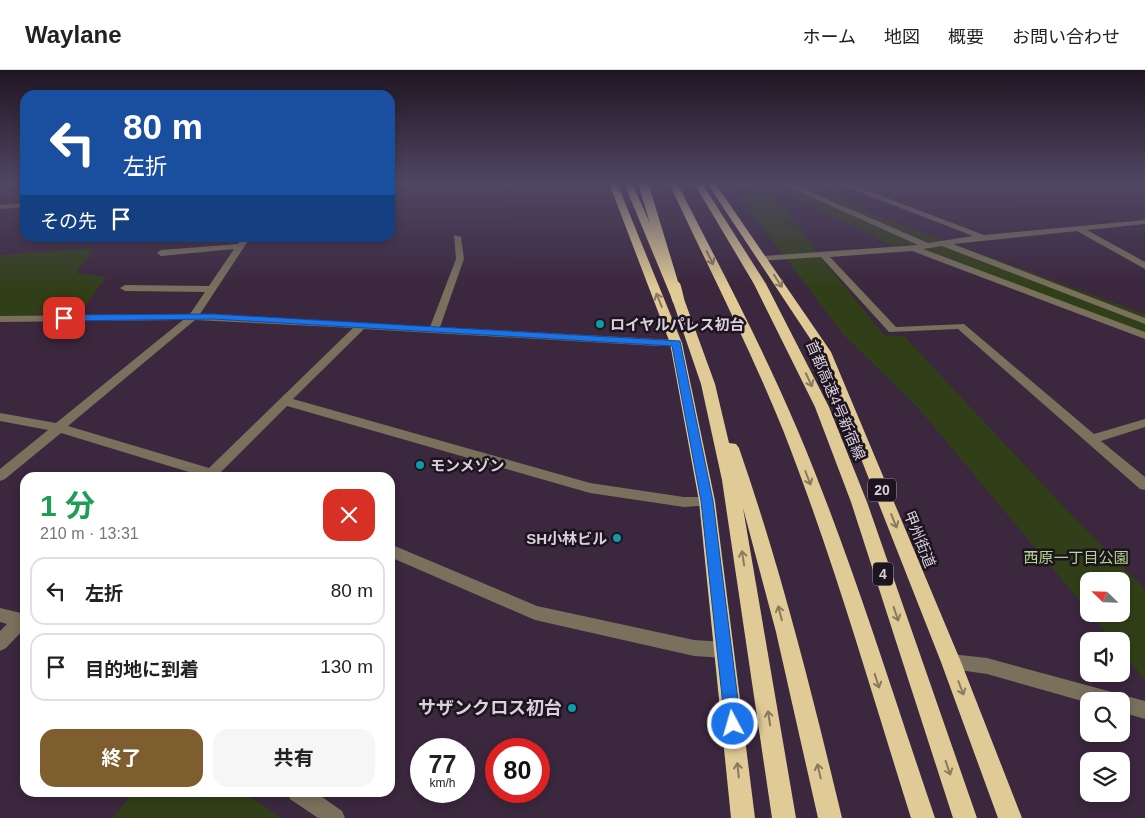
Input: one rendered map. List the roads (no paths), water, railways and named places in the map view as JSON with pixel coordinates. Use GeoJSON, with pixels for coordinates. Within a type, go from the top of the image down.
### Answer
{"type":"FeatureCollection","features":[{"type":"Feature","properties":{"kind":"highway"},"geometry":{"type":"LineString","coordinates":[[627,218],[676,343],[707,501],[743,818]]}},
{"type":"Feature","properties":{"kind":"highway"},"geometry":{"type":"LineString","coordinates":[[643,218],[678,299]]}},
{"type":"Feature","properties":{"kind":"highway"},"geometry":{"type":"LineString","coordinates":[[654,218],[678,299],[749,498],[800,692],[830,818]]}},
{"type":"Feature","properties":{"kind":"highway"},"geometry":{"type":"LineString","coordinates":[[690,218],[763,365],[791,432],[824,522],[922,818]]}},
{"type":"Feature","properties":{"kind":"highway","name":"首都高速4号新宿線"},"geometry":{"type":"LineString","coordinates":[[719,218],[760,284],[788,336],[822,407],[858,502],[965,818]]}},
{"type":"Feature","properties":{"kind":"highway","name":"甲州街道"},"geometry":{"type":"LineString","coordinates":[[735,218],[825,352],[951,662],[1010,818]]}},
{"type":"Feature","properties":{"kind":"highway"},"geometry":{"type":"LineString","coordinates":[[708,384],[730,480],[784,818]]}},
{"type":"Feature","properties":{"kind":"street"},"geometry":{"type":"LineString","coordinates":[[864,218],[928,246]]}},
{"type":"Feature","properties":{"kind":"street"},"geometry":{"type":"LineString","coordinates":[[934,218],[985,237]]}},
{"type":"Feature","properties":{"kind":"street"},"geometry":{"type":"LineString","coordinates":[[763,259],[913,248],[985,237],[1081,230],[1145,222]]}},
{"type":"Feature","properties":{"kind":"street"},"geometry":{"type":"LineString","coordinates":[[1081,230],[1145,266]]}},
{"type":"Feature","properties":{"kind":"street"},"geometry":{"type":"LineString","coordinates":[[434,329],[460,259],[456,237]]}},
{"type":"Feature","properties":{"kind":"street"},"geometry":{"type":"LineString","coordinates":[[161,253],[243,242]]}},
{"type":"Feature","properties":{"kind":"street"},"geometry":{"type":"LineString","coordinates":[[0,476],[192,318],[243,242]]}},
{"type":"Feature","properties":{"kind":"street"},"geometry":{"type":"LineString","coordinates":[[944,244],[1145,321]]}},
{"type":"Feature","properties":{"kind":"street"},"geometry":{"type":"LineString","coordinates":[[913,248],[1145,336]]}},
{"type":"Feature","properties":{"kind":"street"},"geometry":{"type":"LineString","coordinates":[[823,254],[893,330],[960,326],[1145,485]]}},
{"type":"Feature","properties":{"kind":"street"},"geometry":{"type":"LineString","coordinates":[[125,288],[211,289]]}},
{"type":"Feature","properties":{"kind":"street"},"geometry":{"type":"LineString","coordinates":[[0,319],[213,317],[657,344],[676,343]]}},
{"type":"Feature","properties":{"kind":"street"},"geometry":{"type":"LineString","coordinates":[[212,472],[361,326]]}},
{"type":"Feature","properties":{"kind":"street"},"geometry":{"type":"LineString","coordinates":[[286,400],[590,488],[684,502],[707,501]]}},
{"type":"Feature","properties":{"kind":"street"},"geometry":{"type":"LineString","coordinates":[[0,417],[59,428],[199,472]]}},
{"type":"Feature","properties":{"kind":"street"},"geometry":{"type":"LineString","coordinates":[[1092,439],[1145,423]]}},
{"type":"Feature","properties":{"kind":"street"},"geometry":{"type":"LineString","coordinates":[[395,552],[535,613],[694,648],[725,650]]}},
{"type":"Feature","properties":{"kind":"street"},"geometry":{"type":"LineString","coordinates":[[0,615],[20,620]]}},
{"type":"Feature","properties":{"kind":"street"},"geometry":{"type":"LineString","coordinates":[[0,643],[20,623]]}},
{"type":"Feature","properties":{"kind":"street"},"geometry":{"type":"LineString","coordinates":[[951,662],[987,666],[1081,692]]}},
{"type":"Feature","properties":{"kind":"street"},"geometry":{"type":"LineString","coordinates":[[1130,706],[1145,710]]}},
{"type":"Feature","properties":{"kind":"street"},"geometry":{"type":"LineString","coordinates":[[304,797],[335,818]]}},
{"type":"Feature","properties":{"kind":"place","name":"ロイヤルパレス初台"},"geometry":{"type":"Point","coordinates":[600,324]}},
{"type":"Feature","properties":{"kind":"place","name":"モンメゾン"},"geometry":{"type":"Point","coordinates":[420,465]}},
{"type":"Feature","properties":{"kind":"place","name":"SH小林ビル"},"geometry":{"type":"Point","coordinates":[617,538]}},
{"type":"Feature","properties":{"kind":"place","name":"サザンクロス初台"},"geometry":{"type":"Point","coordinates":[572,708]}},
{"type":"Feature","properties":{"kind":"park label","name":"西原一丁目公園"},"geometry":{"type":"Point","coordinates":[1076,557]}}]}
